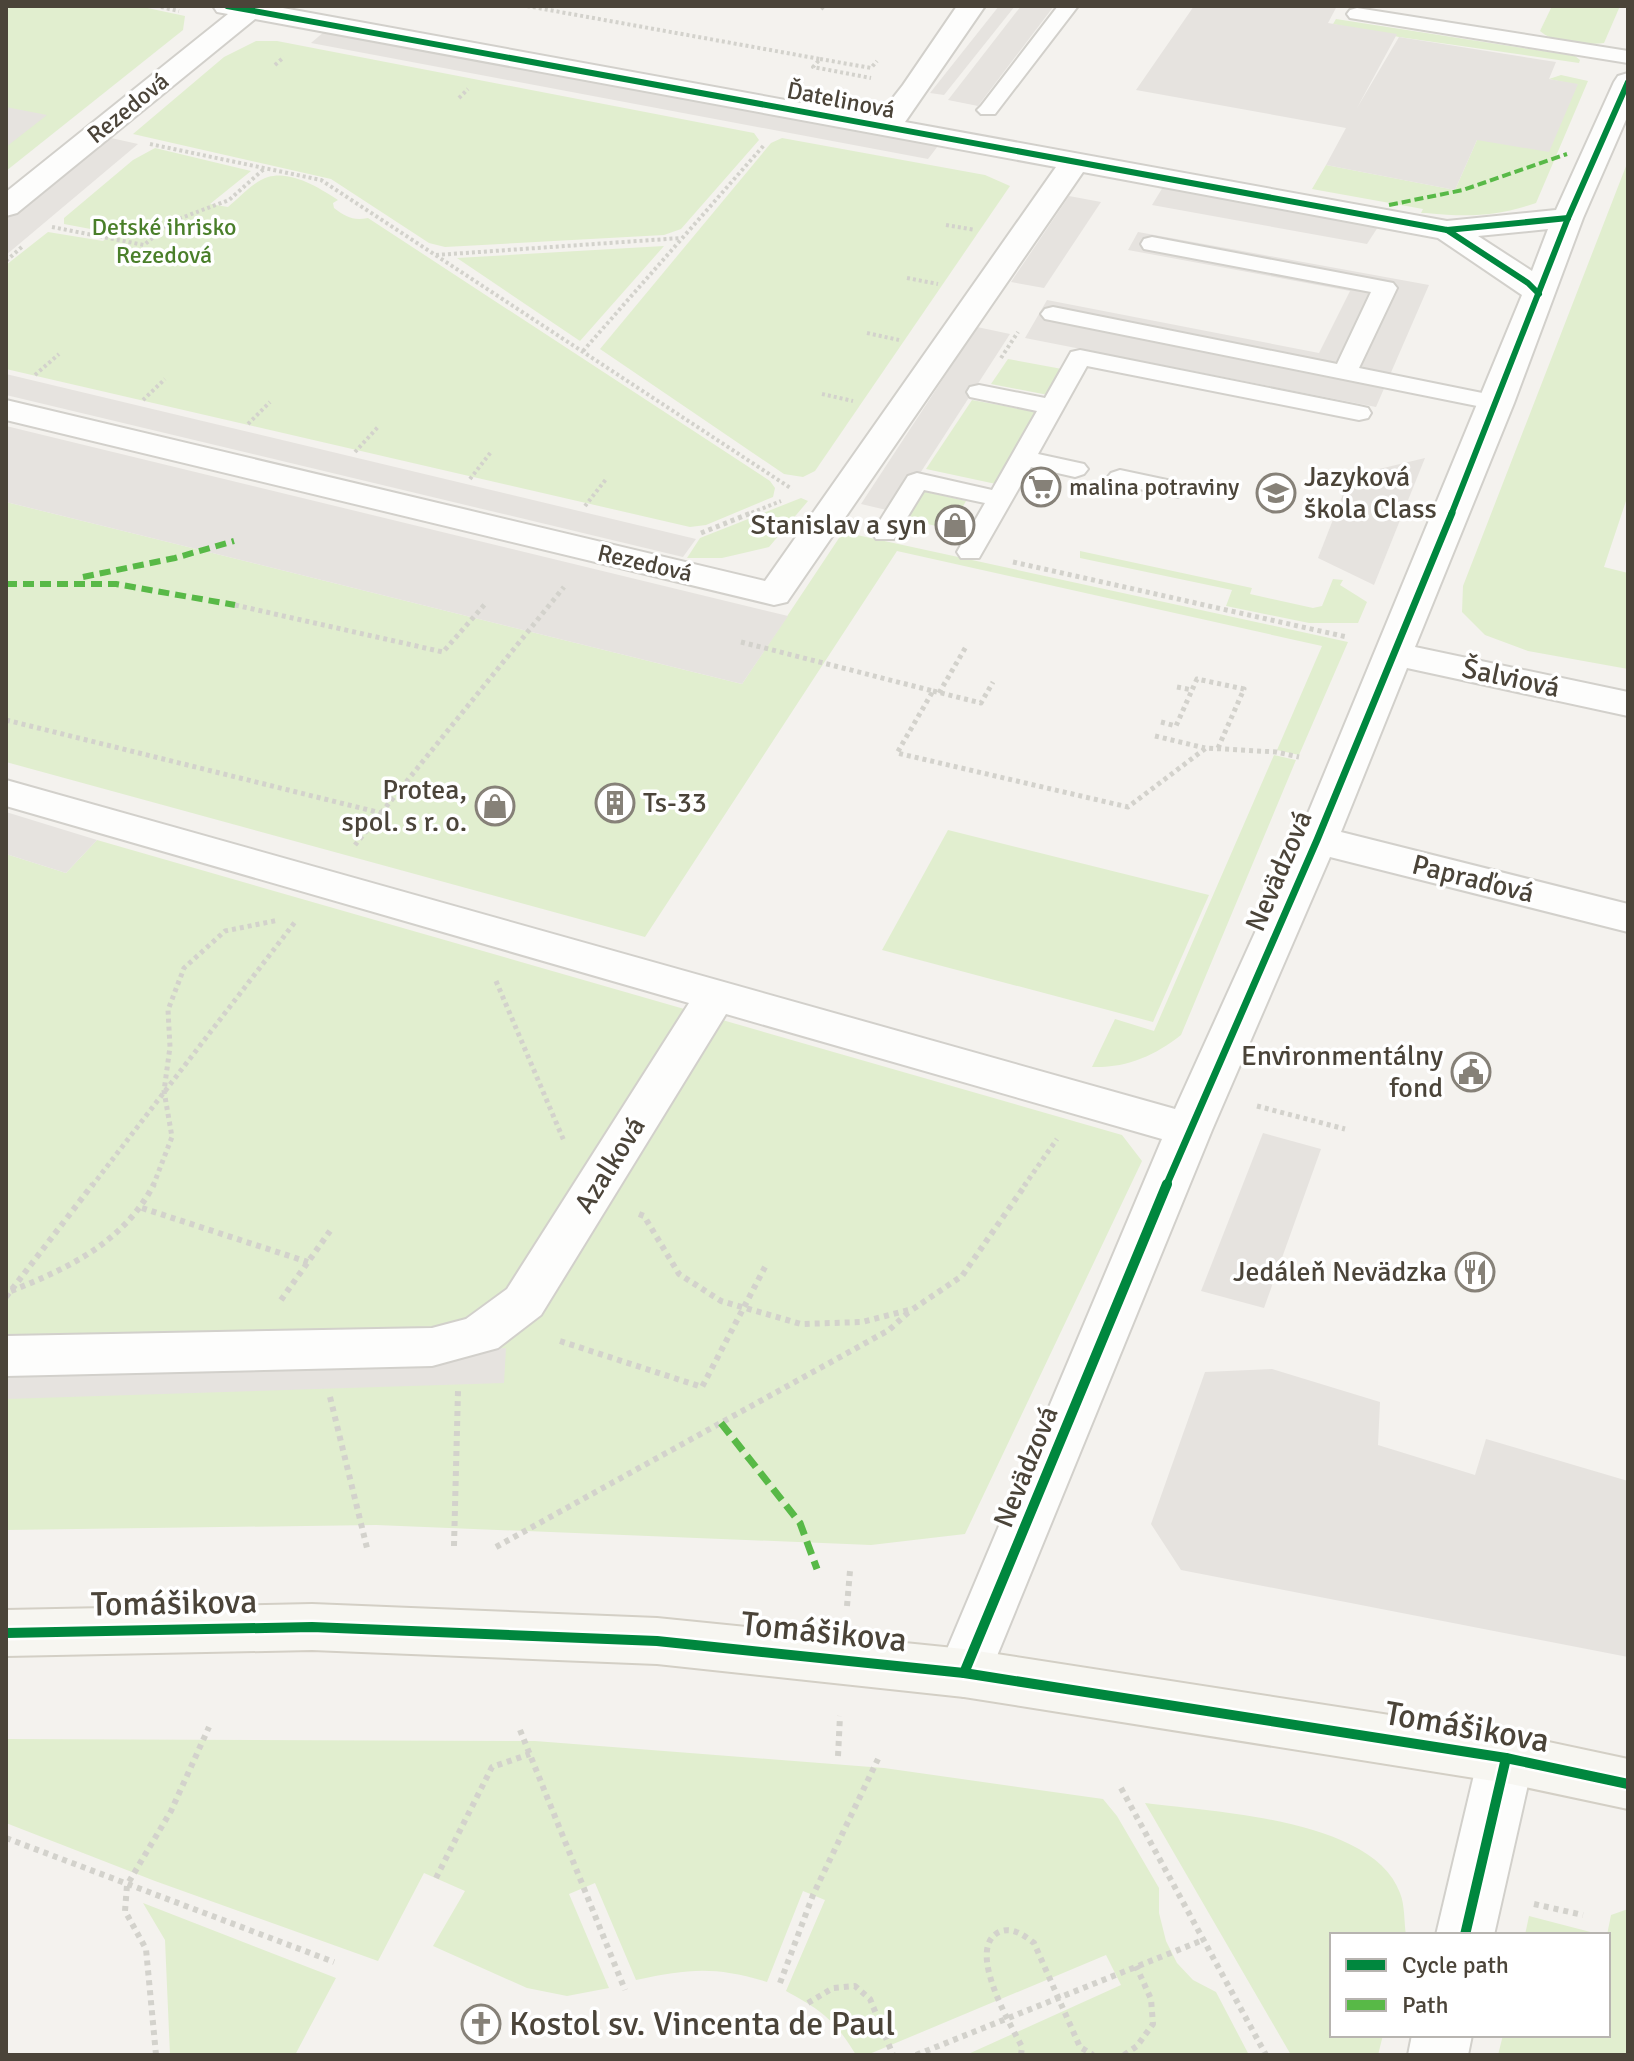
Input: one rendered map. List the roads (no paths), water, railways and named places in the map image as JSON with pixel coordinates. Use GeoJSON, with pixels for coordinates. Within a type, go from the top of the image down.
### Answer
{"type":"FeatureCollection","features":[{"type":"Feature","properties":{"kind":"main road","name":"Tomášikova"},"geometry":{"type":"LineString","coordinates":[[6,1633],[312,1627],[657,1641],[964,1673],[1506,1758],[1628,1784]]}},
{"type":"Feature","properties":{"kind":"street","name":"Ďatelinová"},"geometry":{"type":"LineString","coordinates":[[884,128],[914,91],[971,6]]}},
{"type":"Feature","properties":{"kind":"street","name":"Ďatelinová"},"geometry":{"type":"LineString","coordinates":[[238,8],[328,14],[884,128],[1447,230],[1568,218]]}},
{"type":"Feature","properties":{"kind":"street","name":"Rezedová"},"geometry":{"type":"LineString","coordinates":[[6,207],[238,8]]}},
{"type":"Feature","properties":{"kind":"street","name":"Nevädzová"},"geometry":{"type":"LineString","coordinates":[[964,1673],[1189,1130],[1317,840],[1376,646],[1497,403],[1568,218],[1628,82]]}},
{"type":"Feature","properties":{"kind":"street","name":"Rezedová"},"geometry":{"type":"LineString","coordinates":[[6,410],[774,594],[1074,163]]}},
{"type":"Feature","properties":{"kind":"street","name":"Ďatelinová"},"geometry":{"type":"LineString","coordinates":[[1447,230],[1517,275],[1539,294]]}},
{"type":"Feature","properties":{"kind":"street","name":"Šalviová"},"geometry":{"type":"LineString","coordinates":[[1376,646],[1628,704]]}},
{"type":"Feature","properties":{"kind":"street"},"geometry":{"type":"LineString","coordinates":[[6,793],[1189,1130]]}},
{"type":"Feature","properties":{"kind":"street","name":"Papraďová"},"geometry":{"type":"LineString","coordinates":[[1317,840],[1628,918]]}},
{"type":"Feature","properties":{"kind":"street","name":"Azalková"},"geometry":{"type":"LineString","coordinates":[[6,1356],[432,1347],[478,1330],[524,1302],[715,996]]}},
{"type":"Feature","properties":{"kind":"street"},"geometry":{"type":"LineString","coordinates":[[1465,1933],[1506,1758]]}},
{"type":"Feature","properties":{"kind":"lane"},"geometry":{"type":"LineString","coordinates":[[988,110],[1068,6]]}},
{"type":"Feature","properties":{"kind":"lane"},"geometry":{"type":"LineString","coordinates":[[1357,14],[1628,57]]}},
{"type":"Feature","properties":{"kind":"lane"},"geometry":{"type":"LineString","coordinates":[[1152,244],[1385,288],[1345,372]]}},
{"type":"Feature","properties":{"kind":"lane"},"geometry":{"type":"LineString","coordinates":[[1053,314],[1497,403]]}},
{"type":"Feature","properties":{"kind":"lane"},"geometry":{"type":"LineString","coordinates":[[970,552],[1080,357],[1359,413]]}},
{"type":"Feature","properties":{"kind":"lane"},"geometry":{"type":"LineString","coordinates":[[979,392],[1052,407]]}},
{"type":"Feature","properties":{"kind":"lane"},"geometry":{"type":"LineString","coordinates":[[1023,458],[1068,475]]}},
{"type":"Feature","properties":{"kind":"lane"},"geometry":{"type":"LineString","coordinates":[[1120,478],[1177,489]]}},
{"type":"Feature","properties":{"kind":"lane"},"geometry":{"type":"LineString","coordinates":[[885,533],[917,481],[1000,499]]}},
{"type":"Feature","properties":{"kind":"place","name":"malina potraviny"},"geometry":{"type":"Point","coordinates":[1041,487]}},
{"type":"Feature","properties":{"kind":"place","name":"Jazyková škola Class"},"geometry":{"type":"Point","coordinates":[1276,493]}},
{"type":"Feature","properties":{"kind":"place","name":"Stanislav a syn"},"geometry":{"type":"Point","coordinates":[955,525]}},
{"type":"Feature","properties":{"kind":"place","name":"Ts-33"},"geometry":{"type":"Point","coordinates":[615,803]}},
{"type":"Feature","properties":{"kind":"place","name":"Protea, spol. s r. o."},"geometry":{"type":"Point","coordinates":[495,806]}},
{"type":"Feature","properties":{"kind":"place","name":"Environmentálny fond"},"geometry":{"type":"Point","coordinates":[1471,1072]}},
{"type":"Feature","properties":{"kind":"place","name":"Jedáleň Nevädzka"},"geometry":{"type":"Point","coordinates":[1475,1272]}},
{"type":"Feature","properties":{"kind":"place","name":"Kostol sv. Vincenta de Paul"},"geometry":{"type":"Point","coordinates":[481,2024]}},
{"type":"Feature","properties":{"kind":"park label","name":"Detské ihrisko Rezedová"},"geometry":{"type":"Point","coordinates":[164,241]}}]}
